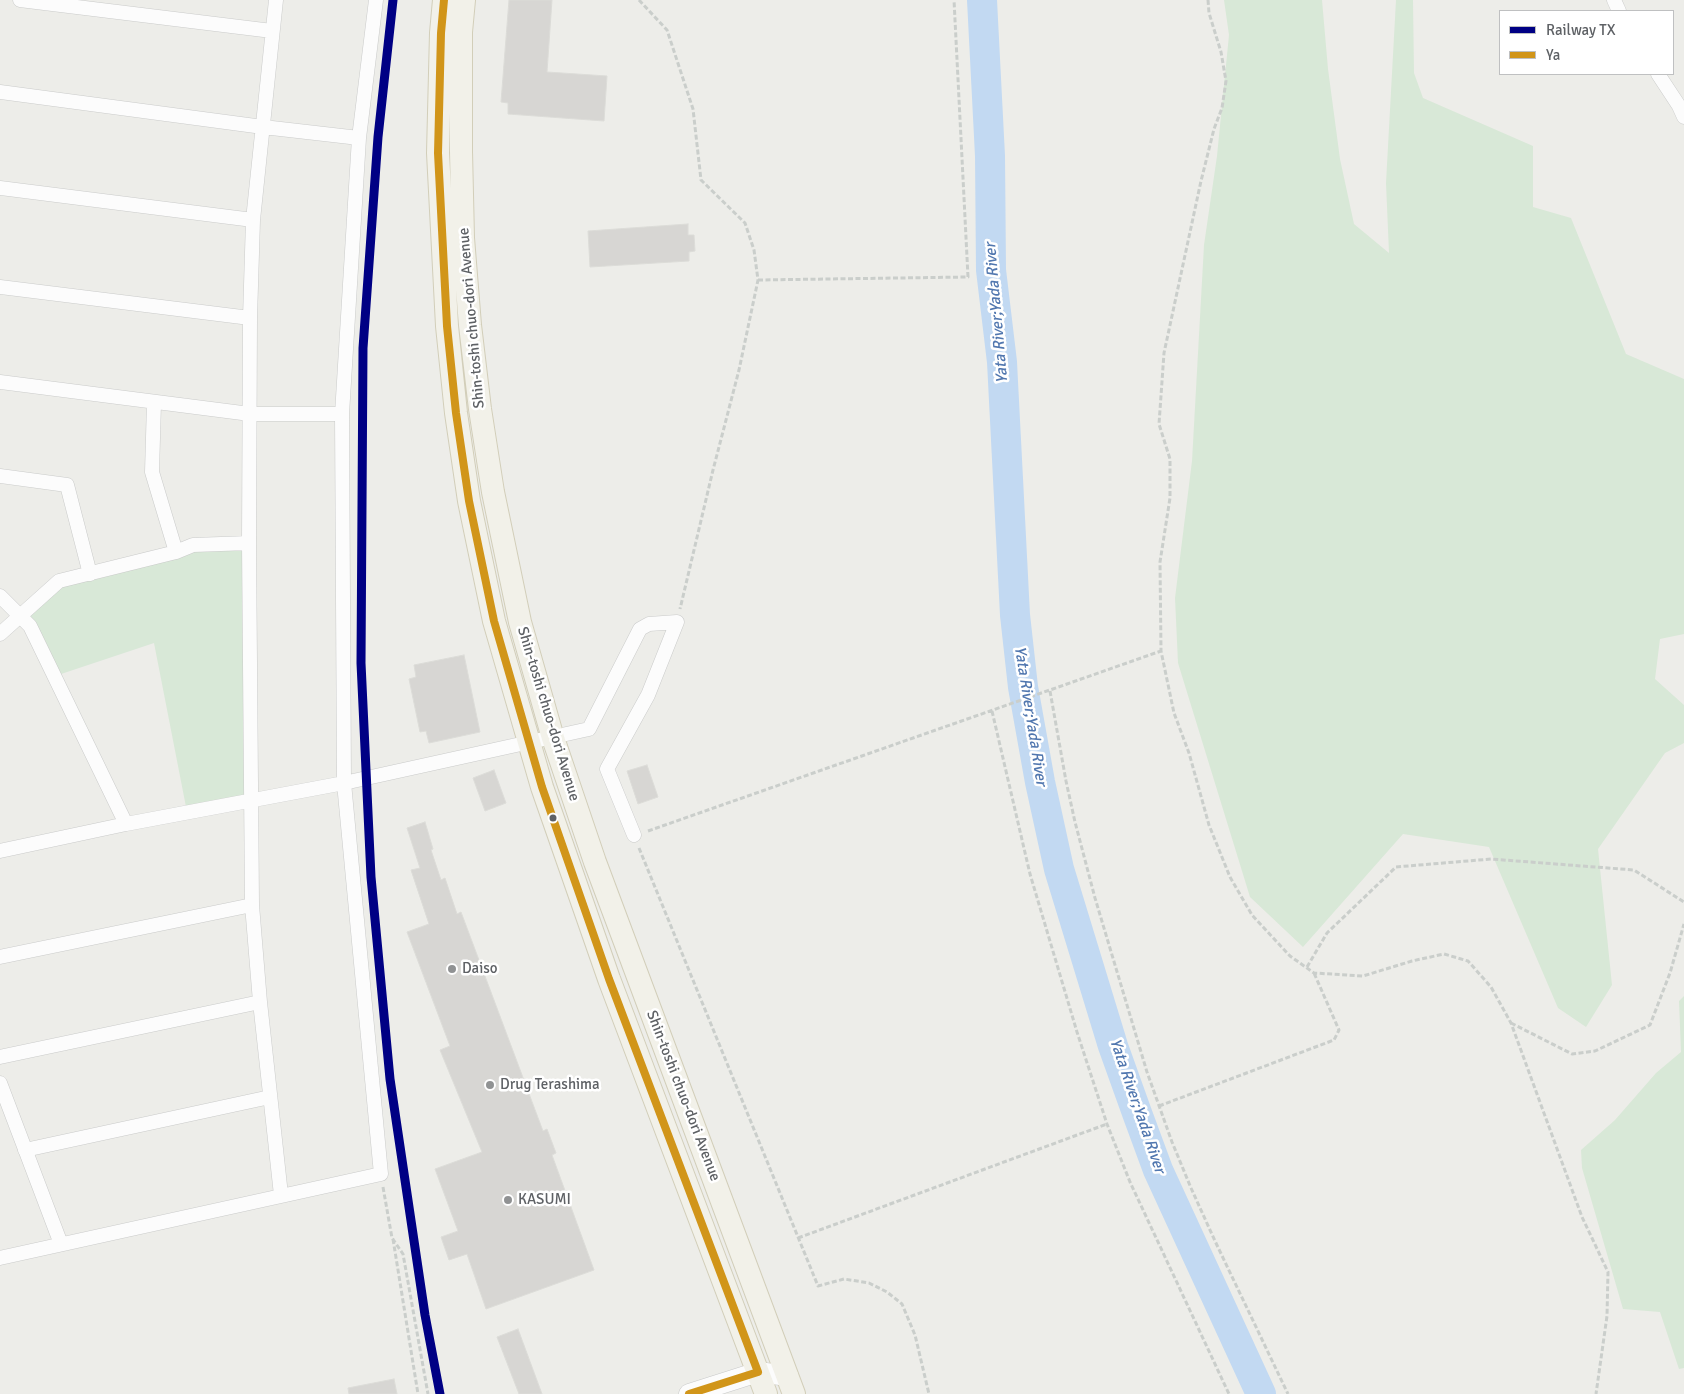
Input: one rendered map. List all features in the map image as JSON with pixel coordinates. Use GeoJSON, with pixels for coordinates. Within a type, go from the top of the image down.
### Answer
{"type":"FeatureCollection","features":[{"type":"Feature","properties":{"kind":"main road","name":"Shin-toshi chuo-dori Avenue"},"geometry":{"type":"LineString","coordinates":[[444,0],[441,33],[438,153],[448,326],[456,413],[468,500],[480,561],[494,620],[528,743],[609,979],[758,1372]]}},
{"type":"Feature","properties":{"kind":"main road","name":"Shin-toshi chuo-dori Avenue"},"geometry":{"type":"LineString","coordinates":[[464,0],[461,32],[463,238],[470,325],[493,492],[520,622],[553,738],[631,959],[791,1385]]}},
{"type":"Feature","properties":{"kind":"main road"},"geometry":{"type":"LineString","coordinates":[[758,1372],[766,1394]]}},
{"type":"Feature","properties":{"kind":"main road"},"geometry":{"type":"LineString","coordinates":[[688,1394],[758,1372],[791,1385]]}},
{"type":"Feature","properties":{"kind":"main road"},"geometry":{"type":"LineString","coordinates":[[772,1394],[791,1385]]}},
{"type":"Feature","properties":{"kind":"street"},"geometry":{"type":"LineString","coordinates":[[20,0],[272,31]]}},
{"type":"Feature","properties":{"kind":"street"},"geometry":{"type":"LineString","coordinates":[[276,0],[253,220],[250,318],[249,543],[252,905],[260,1002],[281,1195]]}},
{"type":"Feature","properties":{"kind":"street"},"geometry":{"type":"LineString","coordinates":[[0,1258],[381,1174],[344,783],[342,414],[359,138],[376,0]]}},
{"type":"Feature","properties":{"kind":"street"},"geometry":{"type":"LineString","coordinates":[[1659,75],[1684,117]]}},
{"type":"Feature","properties":{"kind":"street"},"geometry":{"type":"LineString","coordinates":[[0,92],[359,138]]}},
{"type":"Feature","properties":{"kind":"street"},"geometry":{"type":"LineString","coordinates":[[0,188],[253,220]]}},
{"type":"Feature","properties":{"kind":"street"},"geometry":{"type":"LineString","coordinates":[[0,287],[250,318]]}},
{"type":"Feature","properties":{"kind":"street"},"geometry":{"type":"LineString","coordinates":[[0,382],[250,414],[342,414]]}},
{"type":"Feature","properties":{"kind":"street"},"geometry":{"type":"LineString","coordinates":[[154,403],[152,472],[176,552]]}},
{"type":"Feature","properties":{"kind":"street"},"geometry":{"type":"LineString","coordinates":[[0,476],[67,485],[90,574]]}},
{"type":"Feature","properties":{"kind":"street"},"geometry":{"type":"LineString","coordinates":[[0,634],[59,581],[176,552],[193,545],[249,543]]}},
{"type":"Feature","properties":{"kind":"street"},"geometry":{"type":"LineString","coordinates":[[0,596],[30,626],[126,824]]}},
{"type":"Feature","properties":{"kind":"street"},"geometry":{"type":"LineString","coordinates":[[0,851],[126,824],[344,783],[590,729],[640,629],[649,624],[677,622],[648,695],[607,769],[634,835]]}},
{"type":"Feature","properties":{"kind":"street"},"geometry":{"type":"LineString","coordinates":[[0,957],[252,905]]}},
{"type":"Feature","properties":{"kind":"street"},"geometry":{"type":"LineString","coordinates":[[0,1057],[260,1002]]}},
{"type":"Feature","properties":{"kind":"street"},"geometry":{"type":"LineString","coordinates":[[0,1083],[61,1244]]}},
{"type":"Feature","properties":{"kind":"street"},"geometry":{"type":"LineString","coordinates":[[25,1150],[270,1097]]}},
{"type":"Feature","properties":{"kind":"path"},"geometry":{"type":"LineString","coordinates":[[639,0],[667,30],[693,109],[701,180],[745,223],[754,250],[758,280],[739,370],[677,622]]}},
{"type":"Feature","properties":{"kind":"path"},"geometry":{"type":"LineString","coordinates":[[758,280],[968,276],[954,0]]}},
{"type":"Feature","properties":{"kind":"path"},"geometry":{"type":"LineString","coordinates":[[1208,0],[1209,12],[1222,52],[1226,81],[1222,108],[1214,129],[1201,182],[1164,353],[1159,424],[1170,459],[1170,498],[1160,562],[1161,651],[1174,713],[1189,753],[1209,825],[1230,877],[1252,915],[1290,956],[1314,972],[1363,976],[1444,954],[1468,961],[1491,988],[1511,1022],[1582,1218],[1608,1272],[1607,1316],[1596,1394]]}},
{"type":"Feature","properties":{"kind":"path"},"geometry":{"type":"LineString","coordinates":[[929,1394],[915,1335],[902,1304],[887,1292],[869,1283],[844,1279],[818,1286],[634,835],[1161,651]]}},
{"type":"Feature","properties":{"kind":"path"},"geometry":{"type":"LineString","coordinates":[[1050,691],[1066,781],[1095,898],[1147,1072],[1172,1142],[1215,1241],[1288,1394]]}},
{"type":"Feature","properties":{"kind":"path"},"geometry":{"type":"LineString","coordinates":[[992,711],[1030,874],[1077,1032],[1107,1124],[1130,1182],[1228,1394]]}},
{"type":"Feature","properties":{"kind":"path"},"geometry":{"type":"LineString","coordinates":[[1307,968],[1327,933],[1396,866],[1491,859],[1634,870],[1684,902]]}},
{"type":"Feature","properties":{"kind":"path"},"geometry":{"type":"LineString","coordinates":[[1511,1022],[1572,1054],[1595,1051],[1650,1025],[1670,973],[1684,924]]}},
{"type":"Feature","properties":{"kind":"path"},"geometry":{"type":"LineString","coordinates":[[1159,1106],[1334,1040],[1339,1030],[1314,972]]}},
{"type":"Feature","properties":{"kind":"path"},"geometry":{"type":"LineString","coordinates":[[798,1238],[1107,1124]]}},
{"type":"Feature","properties":{"kind":"path"},"geometry":{"type":"LineString","coordinates":[[381,1174],[418,1394]]}},
{"type":"Feature","properties":{"kind":"path"},"geometry":{"type":"LineString","coordinates":[[392,1238],[403,1254],[428,1394]]}},
{"type":"Feature","properties":{"kind":"green space"},"geometry":{"type":"Polygon","coordinates":[[[1224,0],[1322,0],[1328,69],[1340,159],[1354,224],[1389,253],[1386,183],[1396,0],[1413,0],[1414,73],[1423,98],[1533,146],[1533,207],[1571,218],[1626,354],[1684,379],[1684,634],[1660,639],[1655,679],[1684,705],[1684,743],[1665,753],[1598,849],[1612,985],[1586,1027],[1558,1008],[1489,847],[1403,834],[1303,947],[1250,897],[1178,663],[1175,598],[1192,461],[1204,245],[1217,156],[1229,35],[1224,0]]]}},
{"type":"Feature","properties":{"kind":"green space"},"geometry":{"type":"Polygon","coordinates":[[[249,543],[252,800],[187,812],[154,643],[55,676],[20,615],[59,581],[176,552],[249,543]]]}},
{"type":"Feature","properties":{"kind":"green space"},"geometry":{"type":"Polygon","coordinates":[[[1684,996],[1684,1368],[1679,1369],[1660,1312],[1623,1309],[1582,1168],[1581,1150],[1615,1120],[1656,1073],[1681,1052],[1679,1001],[1684,996]]]}},
{"type":"Feature","properties":{"kind":"building"},"geometry":{"type":"Polygon","coordinates":[[[509,0],[552,0],[547,72],[607,76],[604,121],[508,114],[508,103],[501,102],[509,0]]]}},
{"type":"Feature","properties":{"kind":"building"},"geometry":{"type":"Polygon","coordinates":[[[688,224],[688,235],[694,235],[695,251],[689,252],[689,261],[590,267],[588,231],[688,224]]]}},
{"type":"Feature","properties":{"kind":"building"},"geometry":{"type":"Polygon","coordinates":[[[464,655],[480,732],[429,743],[426,731],[420,732],[409,679],[416,677],[414,665],[464,655]]]}},
{"type":"Feature","properties":{"kind":"building"},"geometry":{"type":"Polygon","coordinates":[[[647,765],[658,797],[638,804],[627,771],[647,765]]]}},
{"type":"Feature","properties":{"kind":"building"},"geometry":{"type":"Polygon","coordinates":[[[494,770],[506,803],[485,811],[473,778],[494,770]]]}},
{"type":"Feature","properties":{"kind":"building"},"geometry":{"type":"Polygon","coordinates":[[[425,822],[433,849],[431,850],[441,880],[445,878],[457,914],[461,912],[543,1131],[547,1129],[556,1153],[552,1155],[594,1270],[486,1309],[467,1254],[449,1260],[441,1237],[458,1231],[435,1169],[482,1152],[440,1050],[450,1046],[407,932],[429,924],[411,870],[420,868],[407,828],[425,822]]]}},
{"type":"Feature","properties":{"kind":"building"},"geometry":{"type":"Polygon","coordinates":[[[518,1329],[542,1394],[519,1394],[497,1337],[518,1329]]]}},
{"type":"Feature","properties":{"kind":"building"},"geometry":{"type":"Polygon","coordinates":[[[394,1379],[397,1394],[349,1394],[348,1388],[394,1379]]]}},
{"type":"Feature","properties":{"kind":"waterway","name":"Yata River;Yada River"},"geometry":{"type":"LineString","coordinates":[[982,0],[990,156],[991,270],[1002,362],[1015,615],[1023,687],[1040,782],[1059,869],[1113,1046],[1137,1113],[1158,1170],[1261,1394]]}},
{"type":"Feature","properties":{"kind":"rail line","name":"TX"},"geometry":{"type":"LineString","coordinates":[[393,0],[378,137],[363,348],[361,663],[371,877],[390,1079],[425,1315],[440,1394]]}},
{"type":"Feature","properties":{"kind":"transit line","name":"Ya"},"geometry":{"type":"LineString","coordinates":[[444,0],[441,33],[438,153],[447,326],[456,413],[469,501],[494,621],[542,787],[609,979],[758,1372],[689,1394]]}},
{"type":"Feature","properties":{"kind":"place","name":"Daiso"},"geometry":{"type":"Point","coordinates":[452,969]}},
{"type":"Feature","properties":{"kind":"place","name":"Drug Terashima"},"geometry":{"type":"Point","coordinates":[490,1085]}},
{"type":"Feature","properties":{"kind":"place","name":"KASUMI"},"geometry":{"type":"Point","coordinates":[508,1200]}}]}
